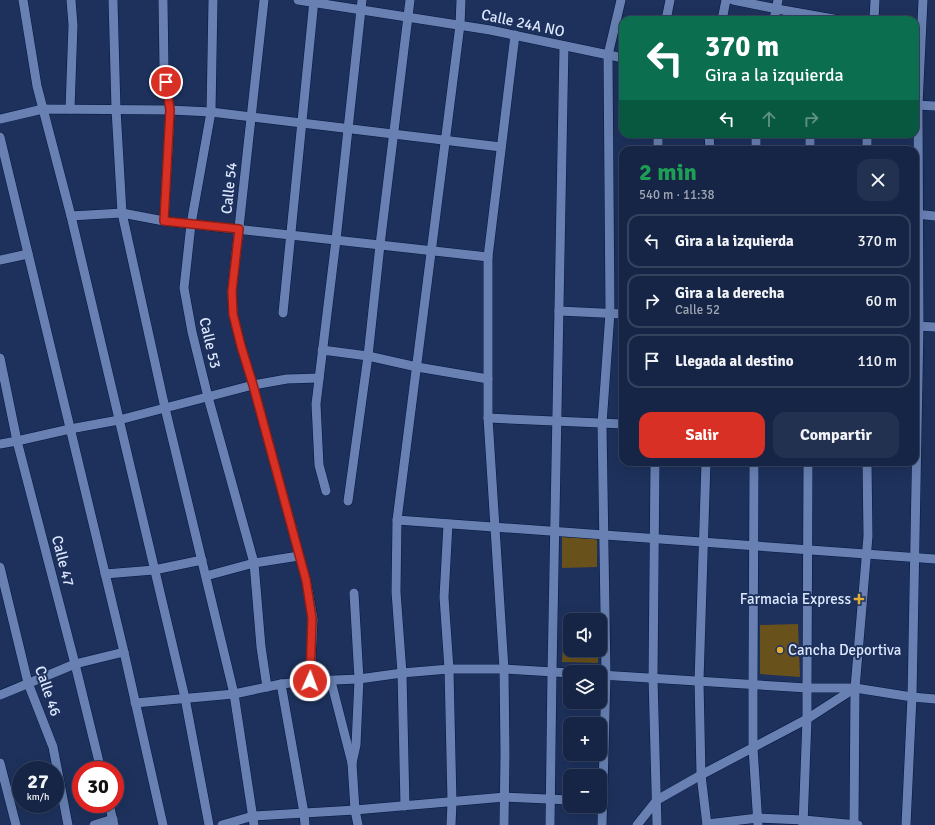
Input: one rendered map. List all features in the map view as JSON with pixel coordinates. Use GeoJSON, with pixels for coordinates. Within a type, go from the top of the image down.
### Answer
{"type":"FeatureCollection","features":[{"type":"Feature","properties":{"kind":"street"},"geometry":{"type":"LineString","coordinates":[[23,0],[37,86],[71,216],[185,698],[209,825]]}},
{"type":"Feature","properties":{"kind":"street"},"geometry":{"type":"LineString","coordinates":[[70,109],[73,25],[71,0]]}},
{"type":"Feature","properties":{"kind":"street"},"geometry":{"type":"LineString","coordinates":[[113,0],[116,109],[122,214],[165,408],[234,694],[253,821]]}},
{"type":"Feature","properties":{"kind":"street"},"geometry":{"type":"LineString","coordinates":[[163,0],[164,68],[170,110],[164,221]]}},
{"type":"Feature","properties":{"kind":"street","name":"Calle 53"},"geometry":{"type":"LineString","coordinates":[[213,0],[211,112],[191,224],[184,288],[192,332],[208,397],[254,563],[261,647],[267,687]]}},
{"type":"Feature","properties":{"kind":"street","name":"Calle 54"},"geometry":{"type":"LineString","coordinates":[[264,0],[232,291],[233,314],[306,580],[312,618],[310,681]]}},
{"type":"Feature","properties":{"kind":"street","name":"Calle 24A NO"},"geometry":{"type":"LineString","coordinates":[[298,0],[490,30],[619,57]]}},
{"type":"Feature","properties":{"kind":"street"},"geometry":{"type":"LineString","coordinates":[[326,491],[319,465],[316,404],[336,240],[362,0]]}},
{"type":"Feature","properties":{"kind":"street"},"geometry":{"type":"LineString","coordinates":[[348,501],[368,356],[410,0]]}},
{"type":"Feature","properties":{"kind":"street"},"geometry":{"type":"LineString","coordinates":[[405,806],[402,673],[396,592],[397,520],[446,140],[460,25],[461,0]]}},
{"type":"Feature","properties":{"kind":"street"},"geometry":{"type":"LineString","coordinates":[[603,665],[604,535],[602,424],[610,313],[608,55],[621,0]]}},
{"type":"Feature","properties":{"kind":"street"},"geometry":{"type":"LineString","coordinates":[[667,16],[670,0]]}},
{"type":"Feature","properties":{"kind":"street"},"geometry":{"type":"LineString","coordinates":[[723,16],[726,0]]}},
{"type":"Feature","properties":{"kind":"street"},"geometry":{"type":"LineString","coordinates":[[733,0],[778,4],[815,16]]}},
{"type":"Feature","properties":{"kind":"street"},"geometry":{"type":"LineString","coordinates":[[874,16],[875,0]]}},
{"type":"Feature","properties":{"kind":"street"},"geometry":{"type":"LineString","coordinates":[[919,70],[923,0]]}},
{"type":"Feature","properties":{"kind":"street"},"geometry":{"type":"LineString","coordinates":[[283,313],[314,2]]}},
{"type":"Feature","properties":{"kind":"street"},"geometry":{"type":"LineString","coordinates":[[775,16],[778,4]]}},
{"type":"Feature","properties":{"kind":"street"},"geometry":{"type":"LineString","coordinates":[[504,825],[504,669],[488,418],[488,257],[515,35]]}},
{"type":"Feature","properties":{"kind":"street"},"geometry":{"type":"LineString","coordinates":[[550,825],[554,531],[564,46]]}},
{"type":"Feature","properties":{"kind":"street"},"geometry":{"type":"LineString","coordinates":[[919,105],[935,106]]}},
{"type":"Feature","properties":{"kind":"street"},"geometry":{"type":"LineString","coordinates":[[0,119],[43,109],[116,109],[211,112],[501,147]]}},
{"type":"Feature","properties":{"kind":"street"},"geometry":{"type":"LineString","coordinates":[[0,137],[124,652],[162,825]]}},
{"type":"Feature","properties":{"kind":"street"},"geometry":{"type":"LineString","coordinates":[[71,216],[122,214],[164,221],[488,257]]}},
{"type":"Feature","properties":{"kind":"street"},"geometry":{"type":"LineString","coordinates":[[919,214],[935,216]]}},
{"type":"Feature","properties":{"kind":"street"},"geometry":{"type":"LineString","coordinates":[[0,260],[28,254]]}},
{"type":"Feature","properties":{"kind":"street"},"geometry":{"type":"LineString","coordinates":[[559,311],[619,314]]}},
{"type":"Feature","properties":{"kind":"street"},"geometry":{"type":"LineString","coordinates":[[919,326],[935,327]]}},
{"type":"Feature","properties":{"kind":"street"},"geometry":{"type":"LineString","coordinates":[[322,350],[368,356],[416,367],[488,379]]}},
{"type":"Feature","properties":{"kind":"street","name":"Calle 47"},"geometry":{"type":"LineString","coordinates":[[0,358],[18,441],[99,761]]}},
{"type":"Feature","properties":{"kind":"street"},"geometry":{"type":"LineString","coordinates":[[0,444],[119,420],[253,385],[287,379],[319,378]]}},
{"type":"Feature","properties":{"kind":"street"},"geometry":{"type":"LineString","coordinates":[[488,418],[619,424]]}},
{"type":"Feature","properties":{"kind":"street"},"geometry":{"type":"LineString","coordinates":[[655,466],[653,678],[657,825]]}},
{"type":"Feature","properties":{"kind":"street"},"geometry":{"type":"LineString","coordinates":[[706,466],[699,681],[701,775],[707,824],[804,822],[858,825]]}},
{"type":"Feature","properties":{"kind":"street"},"geometry":{"type":"LineString","coordinates":[[754,466],[753,748],[758,822]]}},
{"type":"Feature","properties":{"kind":"street"},"geometry":{"type":"LineString","coordinates":[[804,822],[807,719],[808,466]]}},
{"type":"Feature","properties":{"kind":"street"},"geometry":{"type":"LineString","coordinates":[[854,825],[855,688],[867,554],[868,466]]}},
{"type":"Feature","properties":{"kind":"street"},"geometry":{"type":"LineString","coordinates":[[906,825],[912,697],[916,466]]}},
{"type":"Feature","properties":{"kind":"street"},"geometry":{"type":"LineString","coordinates":[[397,520],[935,559]]}},
{"type":"Feature","properties":{"kind":"street"},"geometry":{"type":"LineString","coordinates":[[448,524],[444,597],[449,669],[452,802],[451,825]]}},
{"type":"Feature","properties":{"kind":"street"},"geometry":{"type":"LineString","coordinates":[[206,576],[254,563],[299,556]]}},
{"type":"Feature","properties":{"kind":"street"},"geometry":{"type":"LineString","coordinates":[[105,574],[154,570],[202,560]]}},
{"type":"Feature","properties":{"kind":"street","name":"Calle 46"},"geometry":{"type":"LineString","coordinates":[[0,567],[28,683],[54,747],[68,825]]}},
{"type":"Feature","properties":{"kind":"street"},"geometry":{"type":"LineString","coordinates":[[352,764],[356,745],[359,679],[354,593]]}},
{"type":"Feature","properties":{"kind":"street"},"geometry":{"type":"LineString","coordinates":[[0,695],[75,664],[124,652]]}},
{"type":"Feature","properties":{"kind":"street"},"geometry":{"type":"LineString","coordinates":[[135,703],[234,694],[281,684],[359,679],[402,673],[449,669],[504,669],[563,673]]}},
{"type":"Feature","properties":{"kind":"street"},"geometry":{"type":"LineString","coordinates":[[607,675],[807,688],[855,688],[935,699]]}},
{"type":"Feature","properties":{"kind":"street"},"geometry":{"type":"LineString","coordinates":[[331,681],[352,764],[355,810],[358,825]]}},
{"type":"Feature","properties":{"kind":"street"},"geometry":{"type":"LineString","coordinates":[[281,684],[305,825]]}},
{"type":"Feature","properties":{"kind":"street"},"geometry":{"type":"LineString","coordinates":[[637,825],[657,800],[807,719],[855,688]]}},
{"type":"Feature","properties":{"kind":"street"},"geometry":{"type":"LineString","coordinates":[[602,709],[602,769]]}},
{"type":"Feature","properties":{"kind":"street"},"geometry":{"type":"LineString","coordinates":[[0,764],[16,825]]}},
{"type":"Feature","properties":{"kind":"street"},"geometry":{"type":"LineString","coordinates":[[222,825],[304,813],[505,798],[563,800]]}},
{"type":"Feature","properties":{"kind":"street"},"geometry":{"type":"LineString","coordinates":[[602,813],[602,825]]}},
{"type":"Feature","properties":{"kind":"street"},"geometry":{"type":"LineString","coordinates":[[94,825],[113,822]]}},
{"type":"Feature","properties":{"kind":"shaded area"},"geometry":{"type":"Polygon","coordinates":[[[562,537],[597,539],[597,567],[562,568],[562,537]]]}},
{"type":"Feature","properties":{"kind":"shaded area","name":"Cancha Deportiva"},"geometry":{"type":"Polygon","coordinates":[[[798,624],[800,677],[760,674],[760,625],[798,624]]]}},
{"type":"Feature","properties":{"kind":"shaded area"},"geometry":{"type":"Polygon","coordinates":[[[563,640],[563,657],[598,657],[598,663],[562,662],[563,640]]]}},
{"type":"Feature","properties":{"kind":"place","name":"Farmacia Express"},"geometry":{"type":"Point","coordinates":[859,599]}},
{"type":"Feature","properties":{"kind":"place","name":"Cancha Deportiva"},"geometry":{"type":"Point","coordinates":[780,650]}},
{"type":"Feature","properties":{"kind":"route"},"geometry":{"type":"LineString","coordinates":[[166,82],[170,110],[164,221],[239,229],[232,291],[233,314],[306,580],[312,618],[310,681]]}}]}
